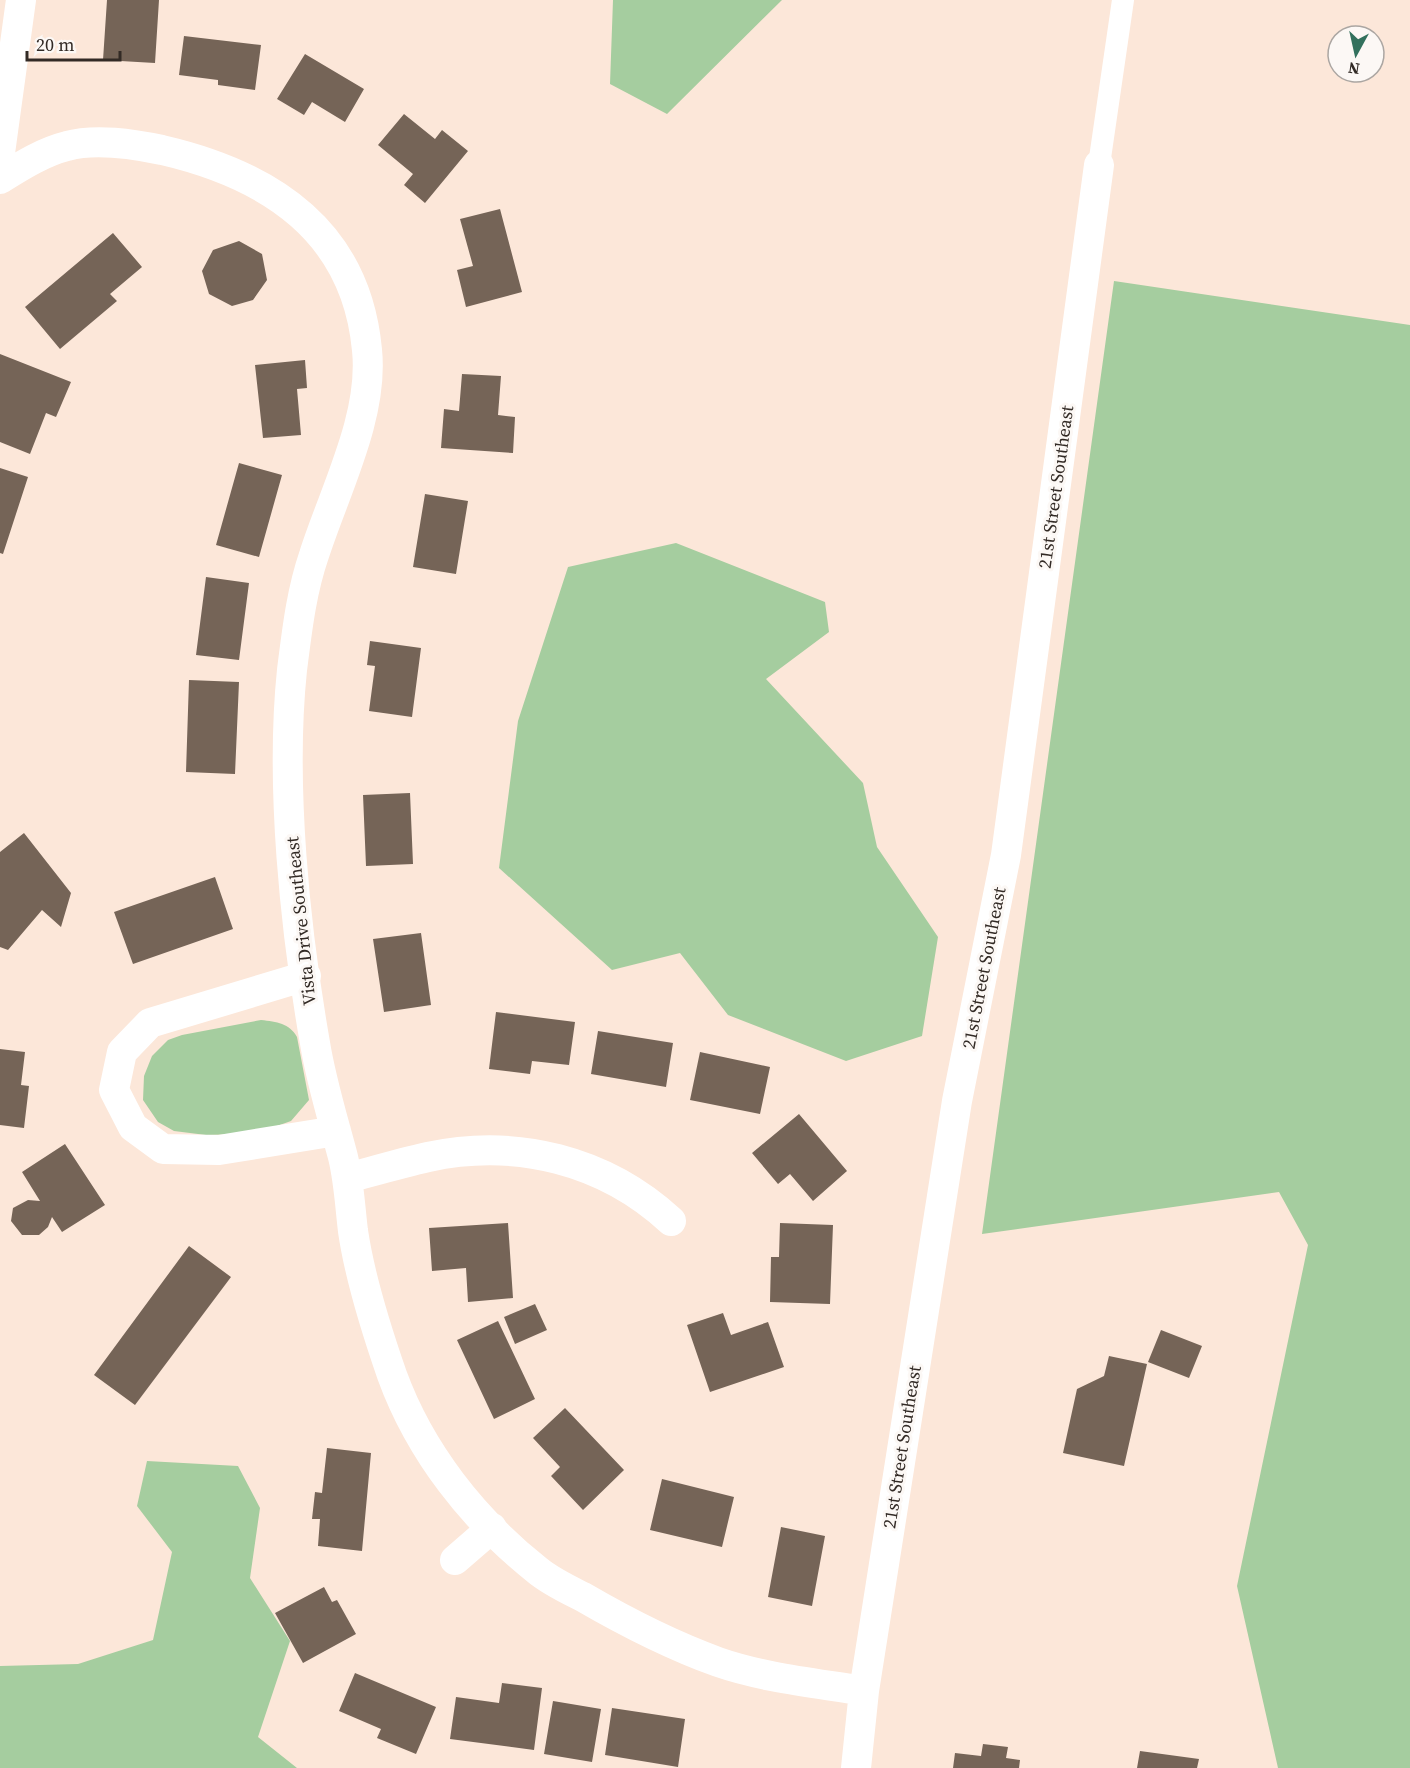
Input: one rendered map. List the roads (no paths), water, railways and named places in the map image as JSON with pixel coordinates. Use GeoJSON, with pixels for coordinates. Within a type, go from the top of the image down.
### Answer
{"type":"FeatureCollection","features":[{"type":"Feature","properties":{"kind":"street"},"geometry":{"type":"LineString","coordinates":[[0,153],[21,0]]}},
{"type":"Feature","properties":{"kind":"street"},"geometry":{"type":"LineString","coordinates":[[1099,165],[1123,0]]}},
{"type":"Feature","properties":{"kind":"street","name":"Vista Drive Southeast"},"geometry":{"type":"LineString","coordinates":[[0,179],[38,157],[69,145],[101,143],[147,147],[211,163],[250,178],[285,200],[315,226],[334,251],[351,286],[367,349],[365,401],[302,593],[291,678],[289,793],[298,922],[315,1047],[348,1178],[354,1234],[368,1297],[393,1377],[424,1444],[442,1471],[492,1528],[541,1574],[626,1622],[718,1662],[806,1682],[864,1691]]}},
{"type":"Feature","properties":{"kind":"street","name":"21st Street Southeast"},"geometry":{"type":"LineString","coordinates":[[856,1768],[864,1691],[957,1101],[1006,855],[1099,165]]}},
{"type":"Feature","properties":{"kind":"street"},"geometry":{"type":"LineString","coordinates":[[306,976],[150,1023],[122,1052],[114,1090],[133,1127],[163,1149],[219,1150],[336,1131]]}},
{"type":"Feature","properties":{"kind":"street"},"geometry":{"type":"LineString","coordinates":[[348,1178],[429,1157],[487,1150],[538,1153],[586,1166],[631,1191],[671,1221]]}},
{"type":"Feature","properties":{"kind":"street"},"geometry":{"type":"LineString","coordinates":[[455,1560],[492,1528]]}}]}
